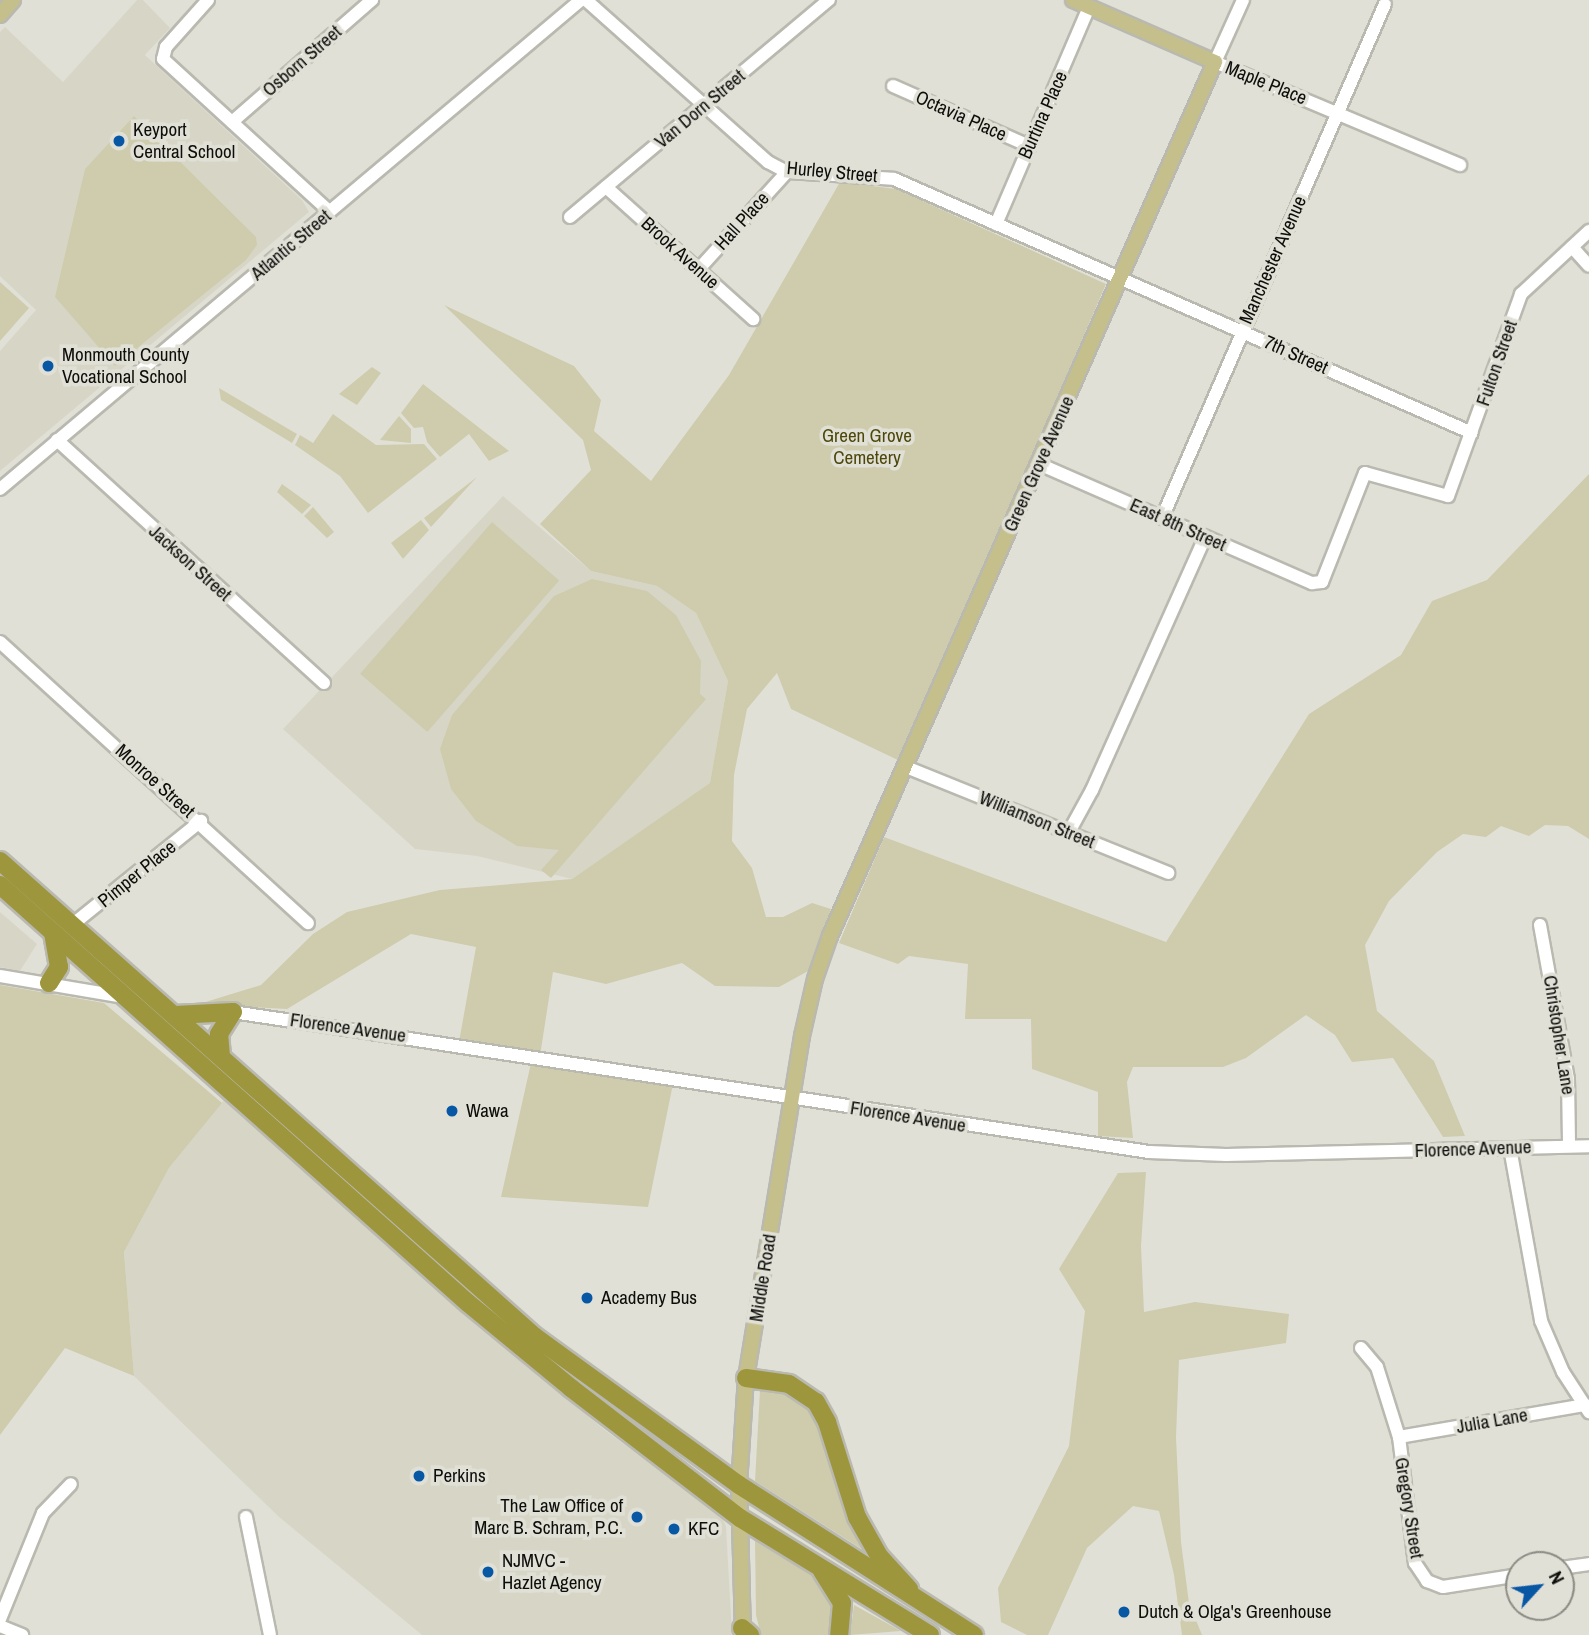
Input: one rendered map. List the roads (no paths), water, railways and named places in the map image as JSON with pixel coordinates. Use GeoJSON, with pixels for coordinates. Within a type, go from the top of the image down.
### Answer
{"type":"FeatureCollection","features":[{"type":"Feature","properties":{"kind":"highway"},"geometry":{"type":"LineString","coordinates":[[0,861],[534,1336],[738,1485],[926,1607],[974,1635]]}},
{"type":"Feature","properties":{"kind":"highway"},"geometry":{"type":"LineString","coordinates":[[0,885],[468,1303],[740,1518],[930,1635]]}},
{"type":"Feature","properties":{"kind":"highway"},"geometry":{"type":"LineString","coordinates":[[49,983],[59,967],[53,934]]}},
{"type":"Feature","properties":{"kind":"highway"},"geometry":{"type":"LineString","coordinates":[[175,1015],[233,1012]]}},
{"type":"Feature","properties":{"kind":"highway"},"geometry":{"type":"LineString","coordinates":[[221,1056],[219,1034],[233,1012]]}},
{"type":"Feature","properties":{"kind":"highway"},"geometry":{"type":"LineString","coordinates":[[746,1378],[789,1384],[816,1402],[827,1422],[857,1517],[879,1556],[926,1607]]}},
{"type":"Feature","properties":{"kind":"highway"},"geometry":{"type":"LineString","coordinates":[[818,1565],[842,1602],[839,1635]]}},
{"type":"Feature","properties":{"kind":"main road"},"geometry":{"type":"LineString","coordinates":[[0,15],[13,0]]}},
{"type":"Feature","properties":{"kind":"main road","name":"Maple Place"},"geometry":{"type":"LineString","coordinates":[[1073,0],[1215,62]]}},
{"type":"Feature","properties":{"kind":"main road","name":"Green Grove Avenue"},"geometry":{"type":"LineString","coordinates":[[835,927],[1215,62]]}},
{"type":"Feature","properties":{"kind":"main road","name":"Middle Road"},"geometry":{"type":"LineString","coordinates":[[745,1633],[738,1485],[746,1378],[808,1004],[835,927]]}},
{"type":"Feature","properties":{"kind":"street"},"geometry":{"type":"LineString","coordinates":[[208,0],[162,56],[167,65],[330,212]]}},
{"type":"Feature","properties":{"kind":"street","name":"Osborn Street"},"geometry":{"type":"LineString","coordinates":[[232,122],[372,0]]}},
{"type":"Feature","properties":{"kind":"street","name":"Atlantic Street"},"geometry":{"type":"LineString","coordinates":[[0,489],[580,0]]}},
{"type":"Feature","properties":{"kind":"street","name":"Hurley Street"},"geometry":{"type":"LineString","coordinates":[[586,0],[768,162],[787,172],[894,179],[1121,278]]}},
{"type":"Feature","properties":{"kind":"street","name":"Van Dorn Street"},"geometry":{"type":"LineString","coordinates":[[570,217],[829,0]]}},
{"type":"Feature","properties":{"kind":"street","name":"Green Grove Avenue"},"geometry":{"type":"LineString","coordinates":[[1215,62],[1242,0]]}},
{"type":"Feature","properties":{"kind":"street","name":"Manchester Avenue"},"geometry":{"type":"LineString","coordinates":[[1161,518],[1385,4]]}},
{"type":"Feature","properties":{"kind":"street","name":"Burtina Place"},"geometry":{"type":"LineString","coordinates":[[996,223],[1089,7]]}},
{"type":"Feature","properties":{"kind":"street","name":"Maple Place"},"geometry":{"type":"LineString","coordinates":[[1215,62],[1460,165]]}},
{"type":"Feature","properties":{"kind":"street","name":"Octavia Place"},"geometry":{"type":"LineString","coordinates":[[893,86],[1029,146]]}},
{"type":"Feature","properties":{"kind":"street","name":"Hall Place"},"geometry":{"type":"LineString","coordinates":[[698,270],[787,172]]}},
{"type":"Feature","properties":{"kind":"street","name":"Brook Avenue"},"geometry":{"type":"LineString","coordinates":[[606,187],[753,319]]}},
{"type":"Feature","properties":{"kind":"street","name":"Fulton Street"},"geometry":{"type":"LineString","coordinates":[[1318,584],[1326,576],[1365,473],[1450,500],[1521,294],[1589,231]]}},
{"type":"Feature","properties":{"kind":"street"},"geometry":{"type":"LineString","coordinates":[[1572,247],[1589,266]]}},
{"type":"Feature","properties":{"kind":"street","name":"7th Street"},"geometry":{"type":"LineString","coordinates":[[1121,278],[1472,433]]}},
{"type":"Feature","properties":{"kind":"street","name":"Jackson Street"},"geometry":{"type":"LineString","coordinates":[[57,440],[324,683]]}},
{"type":"Feature","properties":{"kind":"street","name":"East 8th Street"},"geometry":{"type":"LineString","coordinates":[[1039,464],[1318,584]]}},
{"type":"Feature","properties":{"kind":"street"},"geometry":{"type":"LineString","coordinates":[[1069,832],[1092,790],[1205,537]]}},
{"type":"Feature","properties":{"kind":"street","name":"Monroe Street"},"geometry":{"type":"LineString","coordinates":[[0,642],[201,821],[309,922]]}},
{"type":"Feature","properties":{"kind":"street","name":"Williamson Street"},"geometry":{"type":"LineString","coordinates":[[906,767],[1168,873]]}},
{"type":"Feature","properties":{"kind":"street","name":"Pimper Place"},"geometry":{"type":"LineString","coordinates":[[72,925],[201,821]]}},
{"type":"Feature","properties":{"kind":"street","name":"Christopher Lane"},"geometry":{"type":"LineString","coordinates":[[1540,925],[1569,1079],[1569,1146]]}},
{"type":"Feature","properties":{"kind":"street"},"geometry":{"type":"LineString","coordinates":[[0,976],[125,998]]}},
{"type":"Feature","properties":{"kind":"street","name":"Florence Avenue"},"geometry":{"type":"LineString","coordinates":[[233,1012],[1149,1152],[1226,1155],[1589,1146]]}},
{"type":"Feature","properties":{"kind":"street"},"geometry":{"type":"LineString","coordinates":[[1510,1148],[1541,1321],[1563,1372],[1587,1408]]}},
{"type":"Feature","properties":{"kind":"street","name":"Gregory Street"},"geometry":{"type":"LineString","coordinates":[[1361,1348],[1377,1367],[1399,1437],[1415,1563],[1427,1581],[1443,1587],[1505,1577]]}},
{"type":"Feature","properties":{"kind":"street","name":"Julia Lane"},"geometry":{"type":"LineString","coordinates":[[1399,1437],[1587,1408]]}},
{"type":"Feature","properties":{"kind":"street"},"geometry":{"type":"LineString","coordinates":[[0,1619],[47,1505],[71,1484]]}},
{"type":"Feature","properties":{"kind":"street"},"geometry":{"type":"LineString","coordinates":[[246,1517],[270,1635]]}},
{"type":"Feature","properties":{"kind":"street"},"geometry":{"type":"LineString","coordinates":[[0,1626],[22,1635]]}},
{"type":"Feature","properties":{"kind":"place","name":"Keyport Central School"},"geometry":{"type":"Point","coordinates":[119,141]}},
{"type":"Feature","properties":{"kind":"place","name":"Monmouth County Vocational School"},"geometry":{"type":"Point","coordinates":[48,366]}},
{"type":"Feature","properties":{"kind":"place","name":"Wawa"},"geometry":{"type":"Point","coordinates":[452,1111]}},
{"type":"Feature","properties":{"kind":"place","name":"Academy Bus"},"geometry":{"type":"Point","coordinates":[587,1298]}},
{"type":"Feature","properties":{"kind":"place","name":"Perkins"},"geometry":{"type":"Point","coordinates":[419,1476]}},
{"type":"Feature","properties":{"kind":"place","name":"The Law Office of Marc B. Schram, P.C."},"geometry":{"type":"Point","coordinates":[637,1517]}},
{"type":"Feature","properties":{"kind":"place","name":"KFC"},"geometry":{"type":"Point","coordinates":[674,1529]}},
{"type":"Feature","properties":{"kind":"place","name":"NJMVC - Hazlet Agency"},"geometry":{"type":"Point","coordinates":[488,1572]}},
{"type":"Feature","properties":{"kind":"place","name":"Dutch & Olga's Greenhouse"},"geometry":{"type":"Point","coordinates":[1124,1612]}},
{"type":"Feature","properties":{"kind":"park label","name":"Green Grove Cemetery"},"geometry":{"type":"Point","coordinates":[867,447]}}]}
